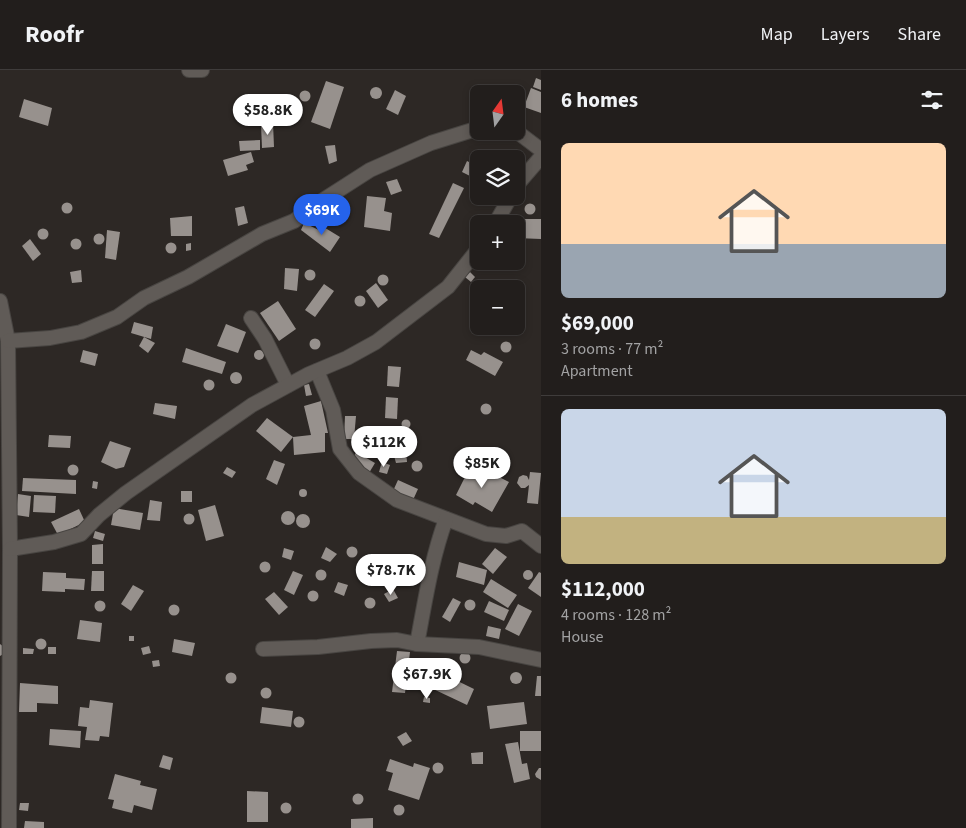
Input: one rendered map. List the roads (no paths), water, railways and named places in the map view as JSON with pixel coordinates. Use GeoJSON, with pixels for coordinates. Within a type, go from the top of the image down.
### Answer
{"type":"FeatureCollection","features":[{"type":"Feature","properties":{"kind":"street"},"geometry":{"type":"LineString","coordinates":[[189,70],[202,70]]}},
{"type":"Feature","properties":{"kind":"street"},"geometry":{"type":"LineString","coordinates":[[8,340],[50,338],[81,332],[117,317],[144,298],[188,278],[255,238],[294,221],[370,170],[431,143],[470,131]]}},
{"type":"Feature","properties":{"kind":"street"},"geometry":{"type":"LineString","coordinates":[[525,138],[541,150]]}},
{"type":"Feature","properties":{"kind":"street"},"geometry":{"type":"LineString","coordinates":[[525,175],[541,156]]}},
{"type":"Feature","properties":{"kind":"street"},"geometry":{"type":"LineString","coordinates":[[6,556],[81,534],[99,515],[126,493],[252,405],[317,370],[347,358],[376,342],[448,287],[470,259]]}},
{"type":"Feature","properties":{"kind":"street"},"geometry":{"type":"LineString","coordinates":[[0,301],[8,340],[6,556],[9,828]]}},
{"type":"Feature","properties":{"kind":"street"},"geometry":{"type":"LineString","coordinates":[[251,318],[265,339],[288,385]]}},
{"type":"Feature","properties":{"kind":"street"},"geometry":{"type":"LineString","coordinates":[[317,370],[333,410],[340,449],[360,474],[397,500],[486,534],[506,536],[522,531],[541,546]]}},
{"type":"Feature","properties":{"kind":"street"},"geometry":{"type":"LineString","coordinates":[[417,644],[430,572],[446,519]]}},
{"type":"Feature","properties":{"kind":"street"},"geometry":{"type":"LineString","coordinates":[[263,649],[318,647],[398,640],[417,644],[479,647],[541,660]]}}]}
